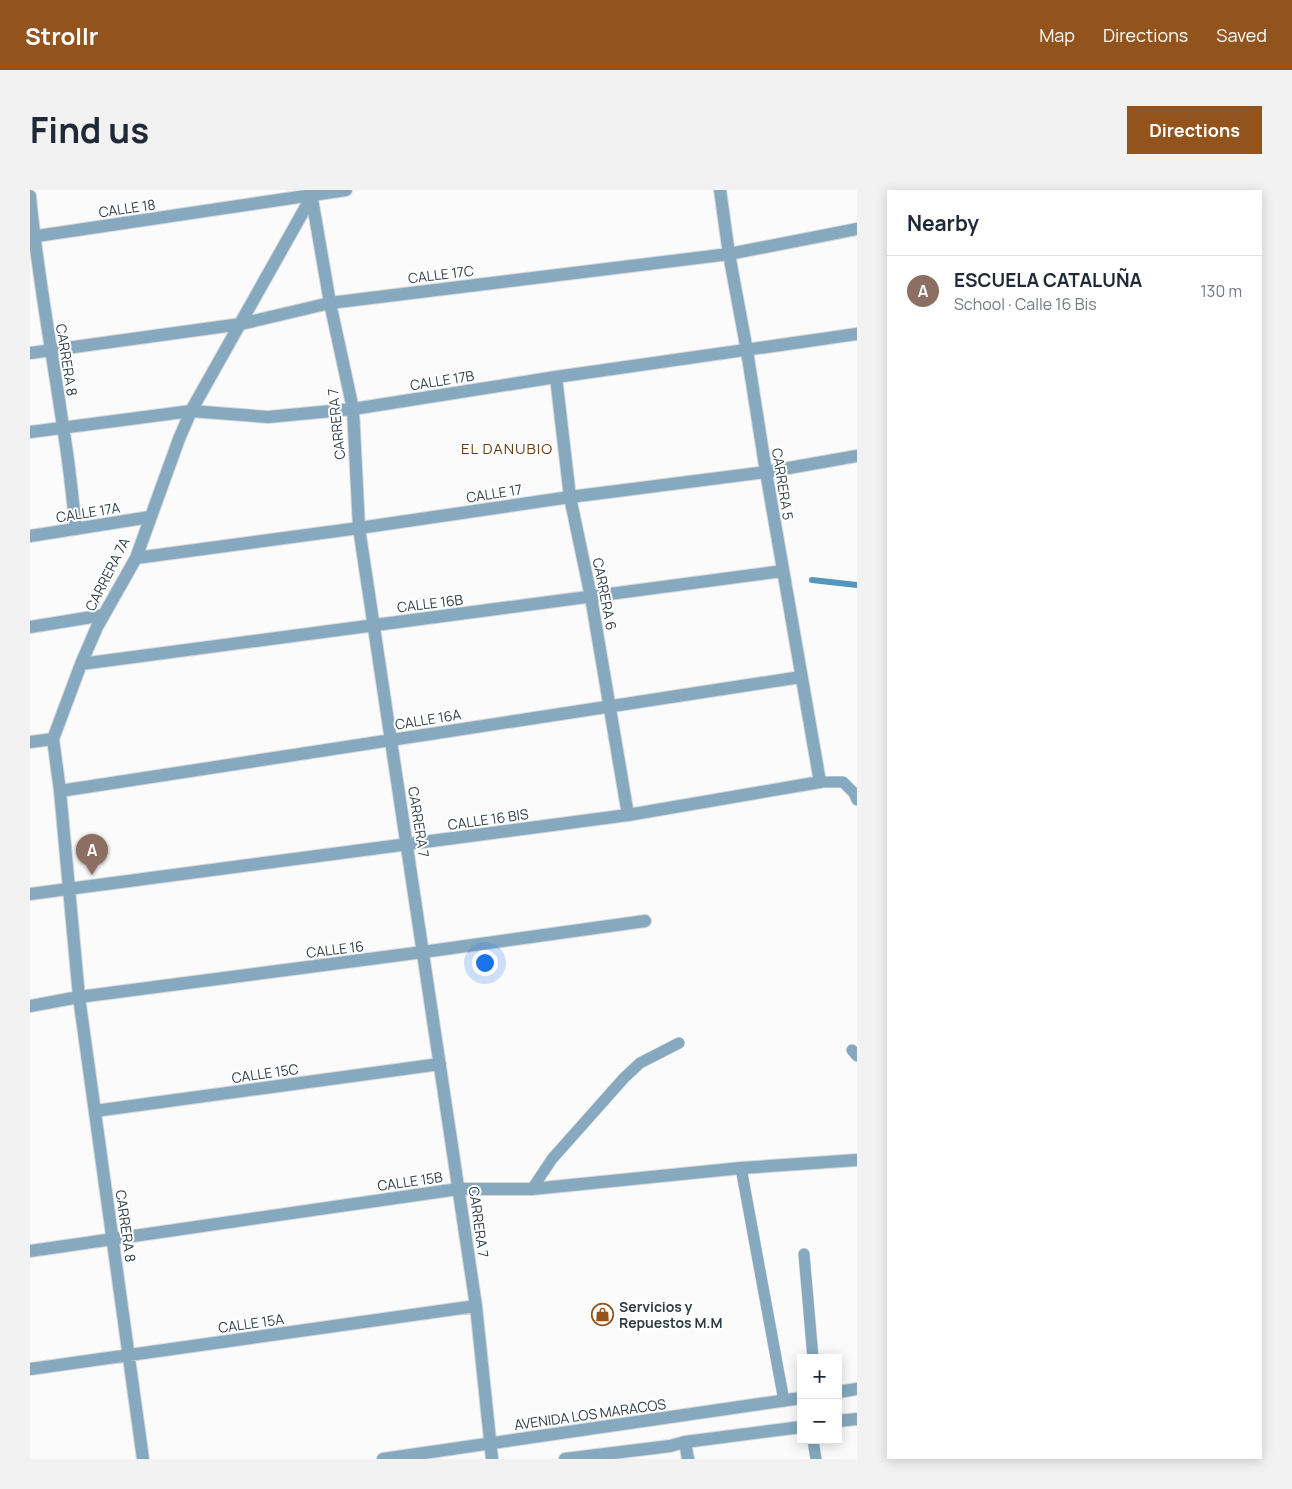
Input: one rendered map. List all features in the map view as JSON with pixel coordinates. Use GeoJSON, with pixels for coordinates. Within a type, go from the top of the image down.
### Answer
{"type":"FeatureCollection","features":[{"type":"Feature","properties":{"kind":"street","name":"CALLE 18"},"geometry":{"type":"LineString","coordinates":[[32,237],[311,193],[346,190]]}},
{"type":"Feature","properties":{"kind":"street","name":"CARRERA 5"},"geometry":{"type":"LineString","coordinates":[[720,190],[729,254],[820,782]]}},
{"type":"Feature","properties":{"kind":"street","name":"CARRERA 7"},"geometry":{"type":"LineString","coordinates":[[311,193],[330,303],[353,409],[359,528],[476,1306],[492,1443],[492,1459]]}},
{"type":"Feature","properties":{"kind":"street","name":"CARRERA 7A"},"geometry":{"type":"LineString","coordinates":[[79,997],[70,890],[53,739],[81,664],[104,615],[136,558],[191,411],[241,324],[311,193]]}},
{"type":"Feature","properties":{"kind":"street","name":"CARRERA 8"},"geometry":{"type":"LineString","coordinates":[[30,196],[32,237],[64,427],[76,529]]}},
{"type":"Feature","properties":{"kind":"street","name":"CALLE 17C"},"geometry":{"type":"LineString","coordinates":[[30,353],[241,324],[330,303],[729,254],[857,229]]}},
{"type":"Feature","properties":{"kind":"street","name":"CALLE 17B"},"geometry":{"type":"LineString","coordinates":[[30,432],[191,411],[268,417],[353,409],[556,377],[857,334]]}},
{"type":"Feature","properties":{"kind":"street","name":"CARRERA 6"},"geometry":{"type":"LineString","coordinates":[[556,377],[570,497],[591,597],[628,815]]}},
{"type":"Feature","properties":{"kind":"street","name":"CALLE 17"},"geometry":{"type":"LineString","coordinates":[[136,558],[570,497],[766,472],[857,456]]}},
{"type":"Feature","properties":{"kind":"street","name":"CALLE 17A"},"geometry":{"type":"LineString","coordinates":[[30,536],[150,517]]}},
{"type":"Feature","properties":{"kind":"street","name":"CALLE 16B"},"geometry":{"type":"LineString","coordinates":[[81,664],[783,572]]}},
{"type":"Feature","properties":{"kind":"street"},"geometry":{"type":"LineString","coordinates":[[30,627],[104,615]]}},
{"type":"Feature","properties":{"kind":"street","name":"CALLE 16A"},"geometry":{"type":"LineString","coordinates":[[60,791],[801,677]]}},
{"type":"Feature","properties":{"kind":"street"},"geometry":{"type":"LineString","coordinates":[[30,742],[53,739]]}},
{"type":"Feature","properties":{"kind":"street","name":"CALLE 16 BIS"},"geometry":{"type":"LineString","coordinates":[[70,890],[628,815],[820,782]]}},
{"type":"Feature","properties":{"kind":"street"},"geometry":{"type":"LineString","coordinates":[[30,894],[70,890]]}},
{"type":"Feature","properties":{"kind":"street","name":"CALLE 16"},"geometry":{"type":"LineString","coordinates":[[30,1006],[79,997],[644,921]]}},
{"type":"Feature","properties":{"kind":"street","name":"CARRERA 8"},"geometry":{"type":"LineString","coordinates":[[79,997],[143,1459]]}},
{"type":"Feature","properties":{"kind":"street","name":"CALLE 15C"},"geometry":{"type":"LineString","coordinates":[[95,1111],[440,1064]]}},
{"type":"Feature","properties":{"kind":"street","name":"CALLE 15B"},"geometry":{"type":"LineString","coordinates":[[30,1251],[458,1189],[532,1189],[741,1168],[857,1160]]}},
{"type":"Feature","properties":{"kind":"street","name":"CALLE 15A"},"geometry":{"type":"LineString","coordinates":[[30,1369],[476,1306]]}},
{"type":"Feature","properties":{"kind":"street"},"geometry":{"type":"LineString","coordinates":[[842,1391],[857,1389]]}},
{"type":"Feature","properties":{"kind":"street","name":"AVENIDA LOS MARACOS"},"geometry":{"type":"LineString","coordinates":[[383,1459],[797,1399]]}},
{"type":"Feature","properties":{"kind":"street"},"geometry":{"type":"LineString","coordinates":[[842,1421],[857,1419]]}},
{"type":"Feature","properties":{"kind":"street"},"geometry":{"type":"LineString","coordinates":[[565,1459],[670,1446],[685,1442],[797,1427]]}},
{"type":"Feature","properties":{"kind":"street"},"geometry":{"type":"LineString","coordinates":[[685,1442],[688,1459]]}},
{"type":"Feature","properties":{"kind":"lane"},"geometry":{"type":"LineString","coordinates":[[820,782],[843,782],[854,793],[857,800]]}},
{"type":"Feature","properties":{"kind":"lane"},"geometry":{"type":"LineString","coordinates":[[532,1189],[552,1159],[624,1078],[640,1063],[679,1043]]}},
{"type":"Feature","properties":{"kind":"lane"},"geometry":{"type":"LineString","coordinates":[[741,1168],[784,1401]]}},
{"type":"Feature","properties":{"kind":"lane"},"geometry":{"type":"LineString","coordinates":[[804,1254],[813,1354]]}},
{"type":"Feature","properties":{"kind":"lane"},"geometry":{"type":"LineString","coordinates":[[814,1444],[816,1459]]}},
{"type":"Feature","properties":{"kind":"waterway"},"geometry":{"type":"LineString","coordinates":[[812,580],[857,585]]}},
{"type":"Feature","properties":{"kind":"place","name":"ESCUELA CATALUÑA"},"geometry":{"type":"Point","coordinates":[92,875]}},
{"type":"Feature","properties":{"kind":"place","name":"Servicios y Repuestos M.M"},"geometry":{"type":"Point","coordinates":[603,1314]}},
{"type":"Feature","properties":{"kind":"district","name":"EL DANUBIO"},"geometry":{"type":"Point","coordinates":[507,448]}}]}
